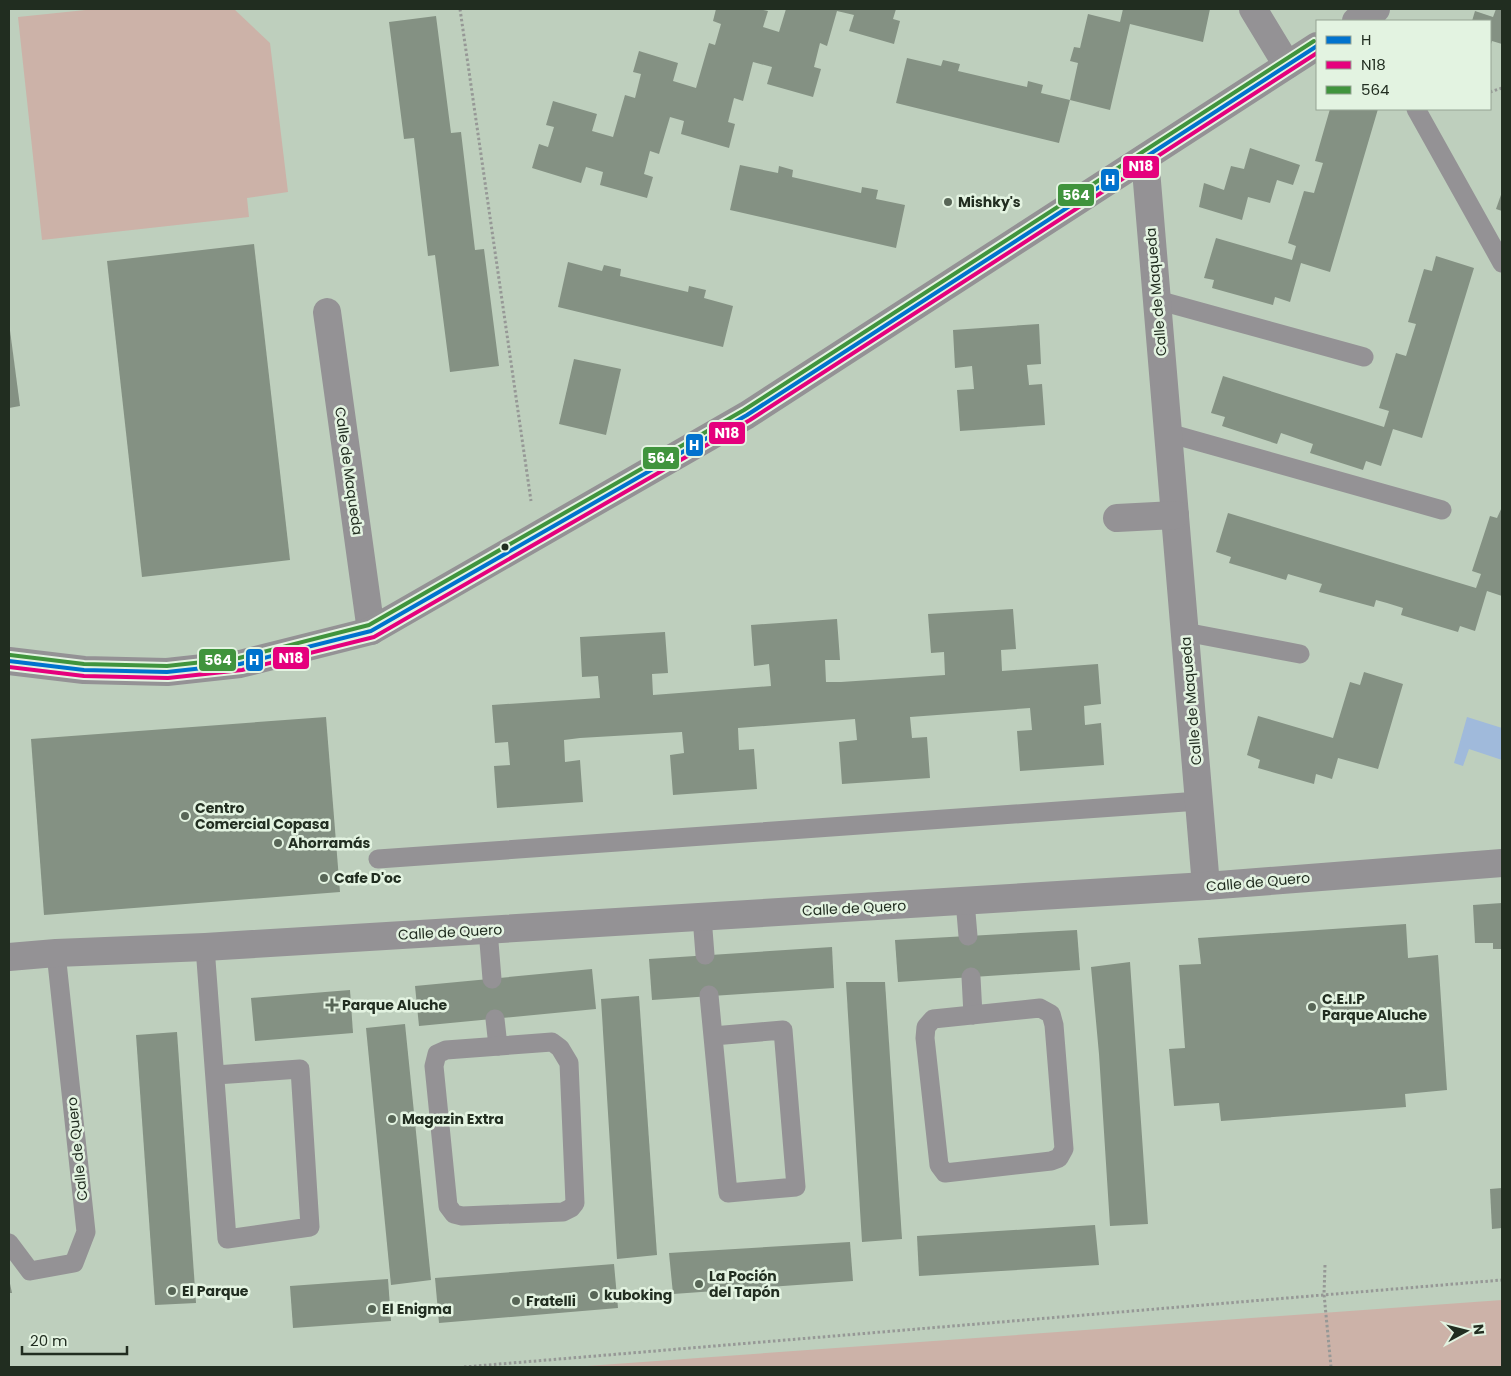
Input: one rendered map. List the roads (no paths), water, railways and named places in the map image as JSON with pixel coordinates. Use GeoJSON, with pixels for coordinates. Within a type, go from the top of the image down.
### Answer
{"type":"FeatureCollection","features":[{"type":"Feature","properties":{"kind":"street"},"geometry":{"type":"LineString","coordinates":[[1253,9],[1287,65]]}},
{"type":"Feature","properties":{"kind":"street"},"geometry":{"type":"LineString","coordinates":[[9,661],[84,670],[167,672],[240,664],[371,631],[747,415],[1316,47]]}},
{"type":"Feature","properties":{"kind":"street","name":"Calle de Maqueda"},"geometry":{"type":"LineString","coordinates":[[1145,158],[1206,886]]}},
{"type":"Feature","properties":{"kind":"street","name":"Calle de Maqueda"},"geometry":{"type":"LineString","coordinates":[[327,312],[371,631]]}},
{"type":"Feature","properties":{"kind":"street"},"geometry":{"type":"LineString","coordinates":[[1118,518],[1175,515]]}},
{"type":"Feature","properties":{"kind":"street","name":"Calle de Quero"},"geometry":{"type":"LineString","coordinates":[[9,956],[205,947],[966,901],[1206,886],[1502,864]]}},
{"type":"Feature","properties":{"kind":"lane"},"geometry":{"type":"LineString","coordinates":[[1417,110],[1502,263]]}},
{"type":"Feature","properties":{"kind":"lane"},"geometry":{"type":"LineString","coordinates":[[1157,300],[1364,357]]}},
{"type":"Feature","properties":{"kind":"lane"},"geometry":{"type":"LineString","coordinates":[[1168,433],[1442,510]]}},
{"type":"Feature","properties":{"kind":"lane"},"geometry":{"type":"LineString","coordinates":[[1185,632],[1300,654]]}},
{"type":"Feature","properties":{"kind":"lane"},"geometry":{"type":"LineString","coordinates":[[378,859],[1199,801]]}},
{"type":"Feature","properties":{"kind":"lane"},"geometry":{"type":"LineString","coordinates":[[966,901],[968,936]]}},
{"type":"Feature","properties":{"kind":"lane"},"geometry":{"type":"LineString","coordinates":[[702,917],[705,955]]}},
{"type":"Feature","properties":{"kind":"lane"},"geometry":{"type":"LineString","coordinates":[[488,930],[492,979]]}},
{"type":"Feature","properties":{"kind":"lane"},"geometry":{"type":"LineString","coordinates":[[205,947],[227,1239],[310,1227],[300,1069],[216,1075]]}},
{"type":"Feature","properties":{"kind":"lane","name":"Calle de Quero"},"geometry":{"type":"LineString","coordinates":[[9,1243],[30,1271],[74,1263],[86,1232],[56,953]]}},
{"type":"Feature","properties":{"kind":"lane"},"geometry":{"type":"LineString","coordinates":[[971,978],[974,1014]]}},
{"type":"Feature","properties":{"kind":"lane"},"geometry":{"type":"LineString","coordinates":[[709,995],[728,1193],[796,1187],[783,1030],[713,1036]]}},
{"type":"Feature","properties":{"kind":"lane"},"geometry":{"type":"LineString","coordinates":[[1040,1008],[1051,1014],[1054,1025],[1064,1149],[1059,1158],[1051,1161],[945,1173],[939,1165],[925,1038],[926,1027],[933,1019],[974,1014],[1040,1008]]}},
{"type":"Feature","properties":{"kind":"lane"},"geometry":{"type":"LineString","coordinates":[[495,1019],[498,1046]]}},
{"type":"Feature","properties":{"kind":"lane"},"geometry":{"type":"LineString","coordinates":[[552,1042],[560,1048],[568,1063],[575,1204],[563,1212],[462,1216],[454,1214],[448,1206],[434,1066],[437,1054],[446,1050],[498,1046],[552,1042]]}},
{"type":"Feature","properties":{"kind":"water"},"geometry":{"type":"Polygon","coordinates":[[[1467,717],[1502,728],[1502,760],[1469,749],[1463,766],[1454,763],[1467,717]]]}},
{"type":"Feature","properties":{"kind":"place","name":"Mishky's"},"geometry":{"type":"Point","coordinates":[948,202]}},
{"type":"Feature","properties":{"kind":"place","name":"Centro Comercial Copasa"},"geometry":{"type":"Point","coordinates":[185,816]}},
{"type":"Feature","properties":{"kind":"place","name":"Ahorramás"},"geometry":{"type":"Point","coordinates":[278,843]}},
{"type":"Feature","properties":{"kind":"place","name":"Cafe D'oc"},"geometry":{"type":"Point","coordinates":[324,878]}},
{"type":"Feature","properties":{"kind":"place","name":"Parque Aluche"},"geometry":{"type":"Point","coordinates":[332,1005]}},
{"type":"Feature","properties":{"kind":"place","name":"C.E.I.P Parque Aluche"},"geometry":{"type":"Point","coordinates":[1312,1007]}},
{"type":"Feature","properties":{"kind":"place","name":"Magazin Extra"},"geometry":{"type":"Point","coordinates":[392,1119]}},
{"type":"Feature","properties":{"kind":"place","name":"La Poción del Tapón"},"geometry":{"type":"Point","coordinates":[699,1284]}},
{"type":"Feature","properties":{"kind":"place","name":"El Parque"},"geometry":{"type":"Point","coordinates":[172,1291]}},
{"type":"Feature","properties":{"kind":"place","name":"kuboking"},"geometry":{"type":"Point","coordinates":[594,1295]}},
{"type":"Feature","properties":{"kind":"place","name":"Fratelli"},"geometry":{"type":"Point","coordinates":[516,1301]}},
{"type":"Feature","properties":{"kind":"place","name":"El Enigma"},"geometry":{"type":"Point","coordinates":[372,1309]}}]}
